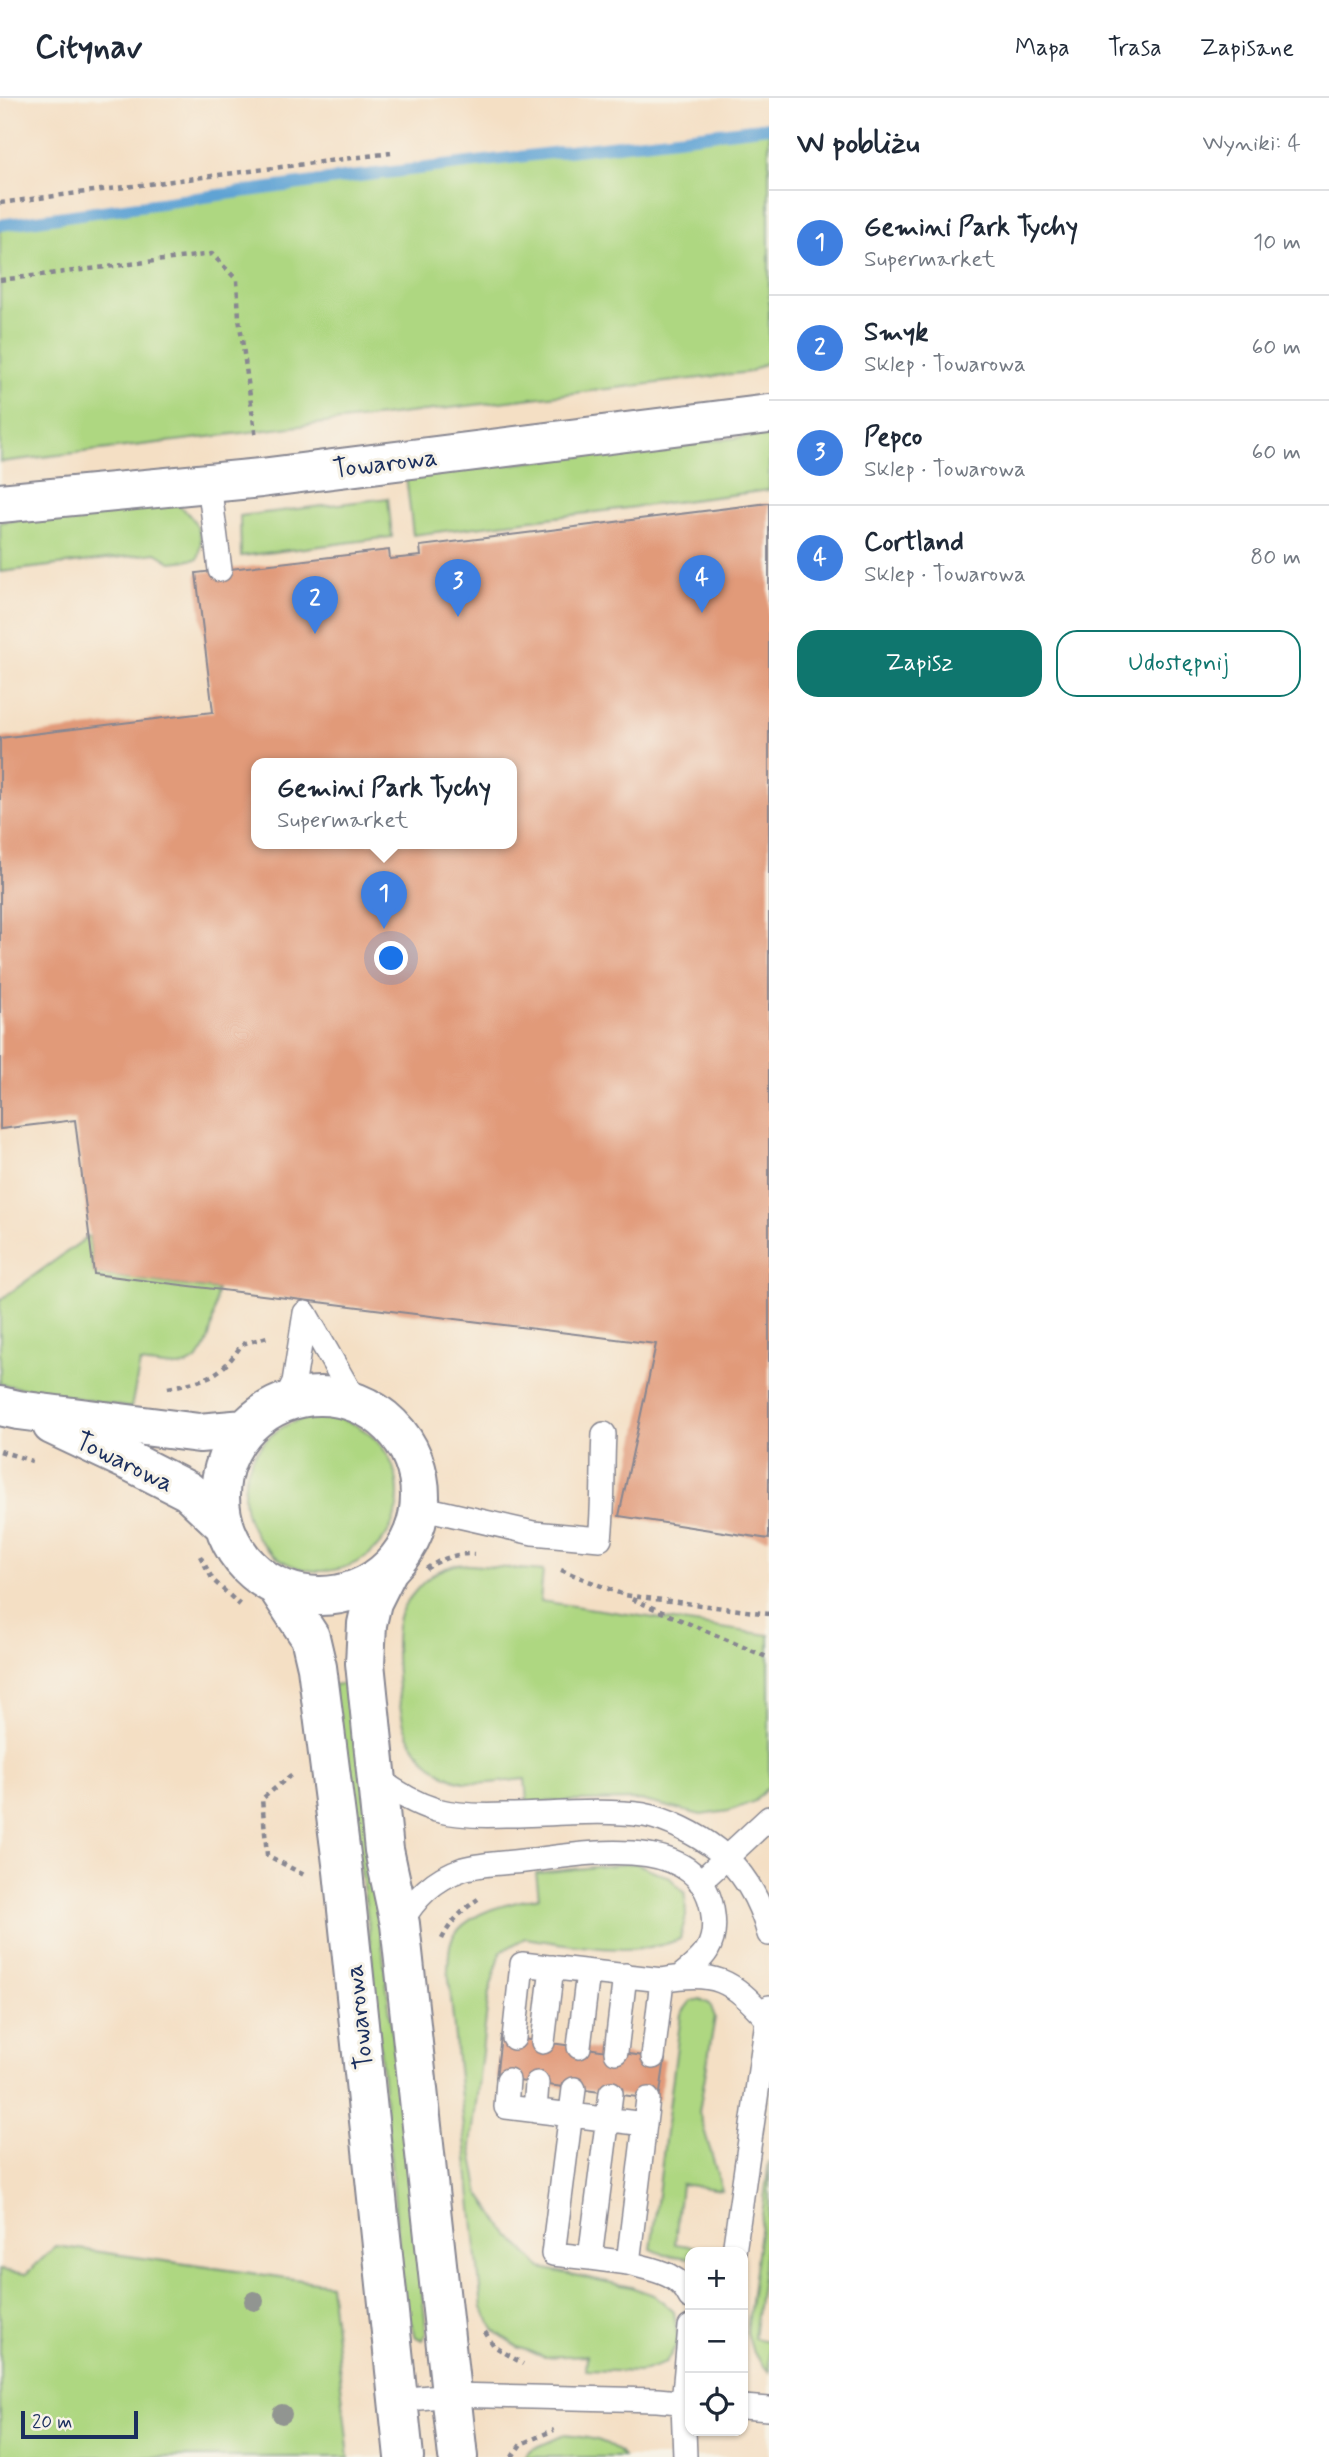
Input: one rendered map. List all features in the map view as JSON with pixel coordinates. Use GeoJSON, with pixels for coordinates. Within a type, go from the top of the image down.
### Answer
{"type":"FeatureCollection","features":[{"type":"Feature","properties":{"kind":"street","name":"Towarowa"},"geometry":{"type":"LineString","coordinates":[[0,503],[261,478],[769,414]]}},
{"type":"Feature","properties":{"kind":"street"},"geometry":{"type":"LineString","coordinates":[[306,1397],[334,1397],[357,1404],[385,1420],[403,1441],[414,1463],[419,1485],[419,1507],[407,1546],[404,1571],[349,1592],[323,1597],[277,1587],[254,1573],[237,1553],[210,1537],[223,1471],[231,1449],[245,1429],[265,1413],[284,1403],[306,1397]]}},
{"type":"Feature","properties":{"kind":"street","name":"Towarowa"},"geometry":{"type":"LineString","coordinates":[[9,1408],[199,1433],[245,1429]]}},
{"type":"Feature","properties":{"kind":"street","name":"Towarowa"},"geometry":{"type":"LineString","coordinates":[[9,1408],[135,1464],[188,1491],[210,1537]]}},
{"type":"Feature","properties":{"kind":"street","name":"Towarowa"},"geometry":{"type":"LineString","coordinates":[[404,1571],[372,1602],[367,1624],[365,1663],[384,1850],[400,1924],[458,2457]]}},
{"type":"Feature","properties":{"kind":"street","name":"Towarowa"},"geometry":{"type":"LineString","coordinates":[[277,1587],[310,1637],[316,1658],[344,1884],[404,2457]]}},
{"type":"Feature","properties":{"kind":"lane"},"geometry":{"type":"LineString","coordinates":[[209,483],[220,570]]}},
{"type":"Feature","properties":{"kind":"lane"},"geometry":{"type":"LineString","coordinates":[[284,1403],[294,1382],[305,1313],[357,1404]]}},
{"type":"Feature","properties":{"kind":"lane"},"geometry":{"type":"LineString","coordinates":[[419,1507],[533,1533],[600,1539],[604,1434]]}},
{"type":"Feature","properties":{"kind":"lane"},"geometry":{"type":"LineString","coordinates":[[376,1777],[396,1793],[439,1811],[462,1814],[646,1815],[703,1839],[727,1858],[756,1896],[769,1934]]}},
{"type":"Feature","properties":{"kind":"lane"},"geometry":{"type":"LineString","coordinates":[[700,1882],[769,1818]]}},
{"type":"Feature","properties":{"kind":"lane"},"geometry":{"type":"LineString","coordinates":[[400,1924],[414,1901],[431,1885],[463,1869],[602,1853],[637,1852],[686,1867],[700,1882],[712,1904],[715,1925],[711,1946],[698,1963],[672,1978],[653,2057]]}},
{"type":"Feature","properties":{"kind":"lane"},"geometry":{"type":"LineString","coordinates":[[514,2038],[522,1964],[625,1975],[707,1977],[730,1983],[768,2012],[735,2247]]}},
{"type":"Feature","properties":{"kind":"lane"},"geometry":{"type":"LineString","coordinates":[[543,2042],[552,1967]]}},
{"type":"Feature","properties":{"kind":"lane"},"geometry":{"type":"LineString","coordinates":[[579,2047],[588,1972]]}},
{"type":"Feature","properties":{"kind":"lane"},"geometry":{"type":"LineString","coordinates":[[616,2052],[625,1975]]}},
{"type":"Feature","properties":{"kind":"lane"},"geometry":{"type":"LineString","coordinates":[[509,2080],[506,2107],[645,2124]]}},
{"type":"Feature","properties":{"kind":"lane"},"geometry":{"type":"LineString","coordinates":[[534,2111],[537,2083]]}},
{"type":"Feature","properties":{"kind":"lane"},"geometry":{"type":"LineString","coordinates":[[574,2089],[553,2254],[628,2263],[671,2275],[680,2281],[685,2289]]}},
{"type":"Feature","properties":{"kind":"lane"},"geometry":{"type":"LineString","coordinates":[[590,2258],[611,2093]]}},
{"type":"Feature","properties":{"kind":"lane"},"geometry":{"type":"LineString","coordinates":[[628,2263],[648,2099]]}},
{"type":"Feature","properties":{"kind":"lane"},"geometry":{"type":"LineString","coordinates":[[398,2400],[451,2395],[685,2399]]}},
{"type":"Feature","properties":{"kind":"lane"},"geometry":{"type":"LineString","coordinates":[[748,2407],[769,2409]]}},
{"type":"Feature","properties":{"kind":"lane"},"geometry":{"type":"LineString","coordinates":[[685,2457],[686,2436]]}},
{"type":"Feature","properties":{"kind":"path"},"geometry":{"type":"LineString","coordinates":[[0,203],[391,153]]}},
{"type":"Feature","properties":{"kind":"path"},"geometry":{"type":"LineString","coordinates":[[0,280],[212,254],[237,280],[239,318],[261,478]]}},
{"type":"Feature","properties":{"kind":"path"},"geometry":{"type":"LineString","coordinates":[[141,1426],[148,1393],[208,1379],[228,1366],[242,1344],[303,1328]]}},
{"type":"Feature","properties":{"kind":"path"},"geometry":{"type":"LineString","coordinates":[[210,1537],[213,1580],[243,1607]]}},
{"type":"Feature","properties":{"kind":"path"},"geometry":{"type":"LineString","coordinates":[[404,1571],[463,1553],[476,1555]]}},
{"type":"Feature","properties":{"kind":"path"},"geometry":{"type":"LineString","coordinates":[[555,1567],[769,1658]]}},
{"type":"Feature","properties":{"kind":"path"},"geometry":{"type":"LineString","coordinates":[[624,1595],[769,1614]]}},
{"type":"Feature","properties":{"kind":"path"},"geometry":{"type":"LineString","coordinates":[[290,1762],[292,1775],[262,1800],[268,1854],[304,1875],[306,1889]]}},
{"type":"Feature","properties":{"kind":"path"},"geometry":{"type":"LineString","coordinates":[[439,1944],[448,1927],[467,1907],[491,1892],[513,1887],[511,1863]]}},
{"type":"Feature","properties":{"kind":"path"},"geometry":{"type":"LineString","coordinates":[[481,2326],[494,2346],[523,2364],[534,2364]]}},
{"type":"Feature","properties":{"kind":"path"},"geometry":{"type":"LineString","coordinates":[[512,2457],[521,2444],[569,2424],[569,2397]]}},
{"type":"Feature","properties":{"kind":"green space"},"geometry":{"type":"Polygon","coordinates":[[[769,128],[769,361],[750,372],[0,462],[0,224],[769,128]]]}},
{"type":"Feature","properties":{"kind":"green space"},"geometry":{"type":"Polygon","coordinates":[[[769,434],[769,490],[413,535],[406,476],[769,434]]]}},
{"type":"Feature","properties":{"kind":"green space"},"geometry":{"type":"Polygon","coordinates":[[[388,498],[392,537],[241,556],[240,516],[388,498]]]}},
{"type":"Feature","properties":{"kind":"green space"},"geometry":{"type":"Polygon","coordinates":[[[174,503],[188,514],[200,534],[198,559],[171,562],[156,553],[0,572],[0,522],[174,503]]]}},
{"type":"Feature","properties":{"kind":"green space"},"geometry":{"type":"Polygon","coordinates":[[[89,1236],[94,1274],[217,1290],[209,1337],[198,1358],[190,1364],[178,1367],[140,1363],[131,1408],[0,1384],[0,1300],[89,1236]]]}},
{"type":"Feature","properties":{"kind":"green space"},"geometry":{"type":"Polygon","coordinates":[[[321,1417],[351,1423],[376,1439],[392,1464],[398,1494],[392,1524],[376,1549],[351,1565],[321,1571],[291,1565],[266,1549],[250,1524],[244,1494],[250,1464],[266,1439],[291,1423],[321,1417]]]}},
{"type":"Feature","properties":{"kind":"green space"},"geometry":{"type":"Polygon","coordinates":[[[457,1564],[543,1571],[540,1601],[769,1635],[769,1786],[755,1801],[729,1811],[701,1815],[640,1800],[527,1802],[525,1779],[468,1783],[451,1778],[436,1769],[408,1736],[402,1718],[396,1635],[401,1612],[423,1582],[441,1570],[457,1564]]]}},
{"type":"Feature","properties":{"kind":"green space"},"geometry":{"type":"Polygon","coordinates":[[[352,1683],[425,2318],[426,2333],[423,2340],[416,2337],[404,2302],[367,1912],[333,1685],[352,1683]]]}},
{"type":"Feature","properties":{"kind":"green space"},"geometry":{"type":"Polygon","coordinates":[[[635,1863],[669,1877],[685,1893],[686,1916],[680,1939],[663,1945],[624,1949],[525,1938],[501,1952],[489,1992],[471,2146],[480,2194],[507,2233],[541,2268],[631,2287],[656,2296],[674,2312],[678,2342],[666,2363],[639,2372],[586,2370],[587,2355],[544,2357],[518,2347],[495,2331],[482,2308],[448,1969],[449,1954],[454,1935],[474,1917],[495,1908],[539,1897],[536,1873],[635,1863]]]}},
{"type":"Feature","properties":{"kind":"green space"},"geometry":{"type":"Polygon","coordinates":[[[700,1999],[710,2004],[715,2017],[699,2112],[722,2190],[681,2184],[675,2244],[696,2247],[685,2247],[685,2257],[665,2255],[651,2249],[681,2014],[690,2002],[700,1999]]]}},
{"type":"Feature","properties":{"kind":"green space"},"geometry":{"type":"Polygon","coordinates":[[[769,2161],[769,2222],[754,2338],[769,2341],[769,2372],[753,2353],[748,2324],[769,2161]]]}},
{"type":"Feature","properties":{"kind":"green space"},"geometry":{"type":"Polygon","coordinates":[[[56,2246],[330,2284],[349,2457],[0,2457],[0,2270],[26,2274],[56,2246]]]}},
{"type":"Feature","properties":{"kind":"green space"},"geometry":{"type":"Polygon","coordinates":[[[564,2435],[605,2443],[623,2457],[524,2457],[530,2450],[564,2435]]]}},
{"type":"Feature","properties":{"kind":"building"},"geometry":{"type":"Polygon","coordinates":[[[769,503],[769,1539],[619,1516],[656,1344],[94,1274],[75,1120],[0,1129],[0,738],[213,712],[196,573],[389,550],[390,559],[421,556],[420,546],[769,503]]]}},
{"type":"Feature","properties":{"kind":"building"},"geometry":{"type":"Polygon","coordinates":[[[501,2036],[665,2059],[659,2100],[496,2078],[501,2036]]]}},
{"type":"Feature","properties":{"kind":"waterway"},"geometry":{"type":"LineString","coordinates":[[0,225],[351,177],[769,127]]}},
{"type":"Feature","properties":{"kind":"place","name":"Cortland"},"geometry":{"type":"Point","coordinates":[702,613]}},
{"type":"Feature","properties":{"kind":"place","name":"Pepco"},"geometry":{"type":"Point","coordinates":[458,617]}},
{"type":"Feature","properties":{"kind":"place","name":"Smyk"},"geometry":{"type":"Point","coordinates":[315,634]}},
{"type":"Feature","properties":{"kind":"place","name":"Gemini Park Tychy"},"geometry":{"type":"Point","coordinates":[384,929]}}]}
